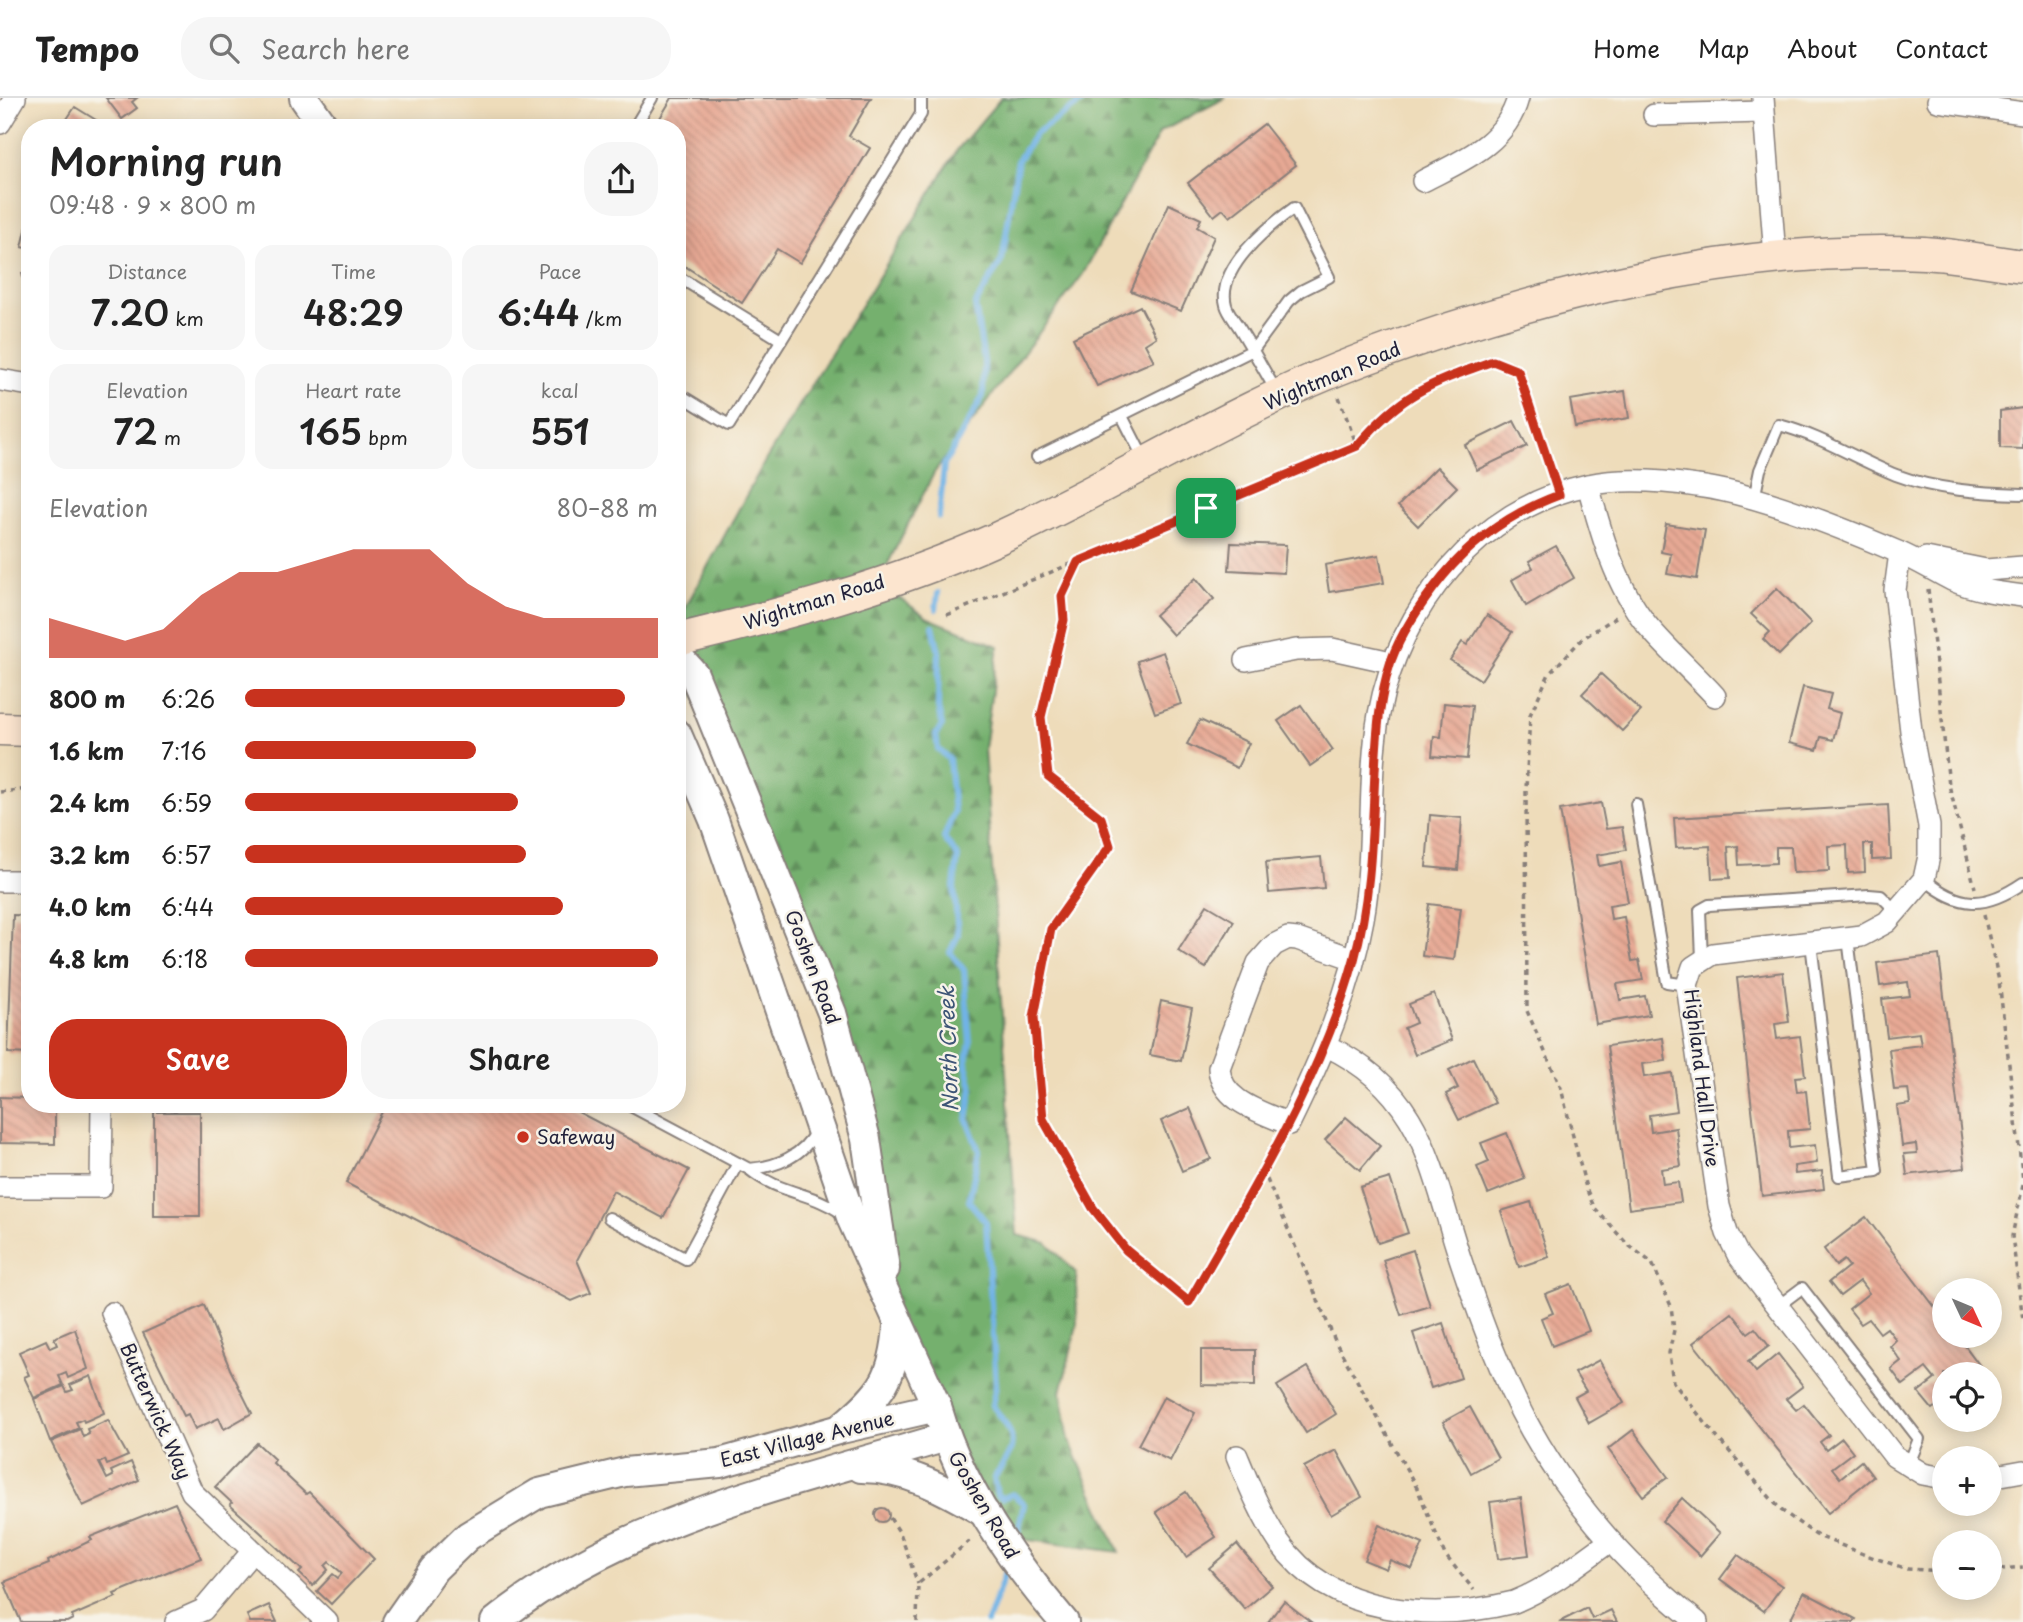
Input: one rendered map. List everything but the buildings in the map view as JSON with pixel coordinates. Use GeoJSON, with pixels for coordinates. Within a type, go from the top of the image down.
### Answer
{"type":"FeatureCollection","features":[{"type":"Feature","properties":{"kind":"main road","name":"Wightman Road"},"geometry":{"type":"LineString","coordinates":[[686,638],[817,604],[934,564],[995,539],[1279,397],[1358,362],[1479,319],[1684,271],[1774,257],[1924,253],[2023,266]]}},
{"type":"Feature","properties":{"kind":"main road"},"geometry":{"type":"LineString","coordinates":[[0,729],[21,730]]}},
{"type":"Feature","properties":{"kind":"street"},"geometry":{"type":"LineString","coordinates":[[0,123],[15,98]]}},
{"type":"Feature","properties":{"kind":"street"},"geometry":{"type":"LineString","coordinates":[[304,98],[319,119]]}},
{"type":"Feature","properties":{"kind":"street"},"geometry":{"type":"LineString","coordinates":[[1423,181],[1480,150],[1502,132],[1518,98]]}},
{"type":"Feature","properties":{"kind":"street"},"geometry":{"type":"LineString","coordinates":[[1938,100],[2023,113]]}},
{"type":"Feature","properties":{"kind":"street"},"geometry":{"type":"LineString","coordinates":[[1654,115],[1763,105],[1774,257]]}},
{"type":"Feature","properties":{"kind":"street"},"geometry":{"type":"LineString","coordinates":[[0,380],[21,384]]}},
{"type":"Feature","properties":{"kind":"street"},"geometry":{"type":"LineString","coordinates":[[1354,959],[1288,939],[1274,945],[1258,963],[1219,1068],[1225,1088],[1243,1104],[1289,1124],[1327,1046],[1354,959],[1369,885],[1378,716],[1391,662],[1425,599],[1456,561],[1490,531],[1528,506],[1588,485],[1656,482],[1699,486],[1754,499],[1900,553],[1954,581],[1991,592],[2023,596]]}},
{"type":"Feature","properties":{"kind":"street"},"geometry":{"type":"LineString","coordinates":[[1588,485],[1604,544],[1634,605],[1647,624],[1715,696]]}},
{"type":"Feature","properties":{"kind":"street"},"geometry":{"type":"LineString","coordinates":[[1900,553],[1986,570],[2023,567]]}},
{"type":"Feature","properties":{"kind":"street"},"geometry":{"type":"LineString","coordinates":[[1900,553],[1895,590],[1911,731],[1929,827],[1929,856],[1924,879]]}},
{"type":"Feature","properties":{"kind":"street"},"geometry":{"type":"LineString","coordinates":[[1247,660],[1296,650],[1332,649],[1391,662]]}},
{"type":"Feature","properties":{"kind":"street","name":"Goshen Road"},"geometry":{"type":"LineString","coordinates":[[686,665],[694,674],[709,709],[832,1013],[866,1139],[889,1299]]}},
{"type":"Feature","properties":{"kind":"street","name":"Goshen Road"},"geometry":{"type":"LineString","coordinates":[[686,755],[714,820],[852,1220],[937,1407],[946,1437],[988,1518],[1031,1583],[1064,1622]]}},
{"type":"Feature","properties":{"kind":"street","name":"Highland Hall Drive"},"geometry":{"type":"LineString","coordinates":[[1924,879],[1897,912],[1875,930],[1848,938],[1713,954],[1693,967],[1687,985],[1719,1206],[1727,1233],[1738,1255],[1894,1456],[1923,1474],[1932,1476]]}},
{"type":"Feature","properties":{"kind":"street"},"geometry":{"type":"LineString","coordinates":[[0,881],[21,881]]}},
{"type":"Feature","properties":{"kind":"street"},"geometry":{"type":"LineString","coordinates":[[1327,1046],[1355,1060],[1379,1078],[1403,1107],[1425,1144],[1461,1261],[1503,1370],[1531,1430],[1609,1542],[1697,1622]]}},
{"type":"Feature","properties":{"kind":"street"},"geometry":{"type":"LineString","coordinates":[[0,1188],[101,1187],[102,1113]]}},
{"type":"Feature","properties":{"kind":"street","name":"Butterwick Way"},"geometry":{"type":"LineString","coordinates":[[112,1313],[192,1492],[327,1622]]}},
{"type":"Feature","properties":{"kind":"street"},"geometry":{"type":"LineString","coordinates":[[841,1429],[869,1405],[883,1386],[895,1359],[898,1326]]}},
{"type":"Feature","properties":{"kind":"street","name":"East Village Avenue"},"geometry":{"type":"LineString","coordinates":[[397,1622],[434,1569],[468,1536],[539,1493],[582,1480],[625,1472],[720,1463],[841,1429],[937,1407]]}},
{"type":"Feature","properties":{"kind":"street","name":"East Village Avenue"},"geometry":{"type":"LineString","coordinates":[[495,1622],[551,1582],[630,1541],[712,1507],[946,1437]]}},
{"type":"Feature","properties":{"kind":"street"},"geometry":{"type":"LineString","coordinates":[[1237,1456],[1259,1507],[1280,1544],[1335,1594],[1364,1606],[1437,1620],[1490,1609],[1515,1602],[1553,1583],[1609,1542]]}},
{"type":"Feature","properties":{"kind":"street"},"geometry":{"type":"LineString","coordinates":[[841,1468],[888,1468],[945,1490],[988,1518]]}},
{"type":"Feature","properties":{"kind":"street"},"geometry":{"type":"LineString","coordinates":[[2002,1475],[2023,1471]]}},
{"type":"Feature","properties":{"kind":"street"},"geometry":{"type":"LineString","coordinates":[[176,1622],[203,1610],[252,1552]]}},
{"type":"Feature","properties":{"kind":"lane"},"geometry":{"type":"LineString","coordinates":[[639,119],[652,98]]}},
{"type":"Feature","properties":{"kind":"lane"},"geometry":{"type":"LineString","coordinates":[[686,399],[729,425],[921,114],[921,98]]}},
{"type":"Feature","properties":{"kind":"lane"},"geometry":{"type":"LineString","coordinates":[[1037,457],[1253,351],[1289,301],[1301,291],[1329,277],[1294,208],[1265,228],[1248,248],[1233,271],[1226,292],[1226,305],[1253,351],[1279,397]]}},
{"type":"Feature","properties":{"kind":"lane"},"geometry":{"type":"LineString","coordinates":[[686,282],[781,340]]}},
{"type":"Feature","properties":{"kind":"lane"},"geometry":{"type":"LineString","coordinates":[[1122,416],[1147,464]]}},
{"type":"Feature","properties":{"kind":"lane"},"geometry":{"type":"LineString","coordinates":[[1754,499],[1760,470],[1779,425],[1807,432],[1898,475],[1959,491],[2023,494]]}},
{"type":"Feature","properties":{"kind":"lane"},"geometry":{"type":"LineString","coordinates":[[1636,804],[1667,982],[1687,985]]}},
{"type":"Feature","properties":{"kind":"lane"},"geometry":{"type":"LineString","coordinates":[[1924,879],[1944,896],[1980,902],[2002,897],[2023,883]]}},
{"type":"Feature","properties":{"kind":"lane"},"geometry":{"type":"LineString","coordinates":[[1702,959],[1700,910],[1709,905],[1868,895],[1881,896],[1897,912]]}},
{"type":"Feature","properties":{"kind":"lane"},"geometry":{"type":"LineString","coordinates":[[1811,943],[1839,1176],[1877,1171],[1848,938]]}},
{"type":"Feature","properties":{"kind":"lane"},"geometry":{"type":"LineString","coordinates":[[644,1113],[749,1168],[763,1180],[793,1194],[826,1202],[852,1220]]}},
{"type":"Feature","properties":{"kind":"lane"},"geometry":{"type":"LineString","coordinates":[[749,1168],[768,1167],[796,1154],[811,1141],[820,1121]]}},
{"type":"Feature","properties":{"kind":"lane"},"geometry":{"type":"LineString","coordinates":[[609,1218],[685,1259],[738,1163]]}},
{"type":"Feature","properties":{"kind":"lane"},"geometry":{"type":"LineString","coordinates":[[1778,1306],[1802,1288],[1919,1439],[1908,1466]]}},
{"type":"Feature","properties":{"kind":"path"},"geometry":{"type":"LineString","coordinates":[[947,615],[1357,446],[1384,414],[1429,384],[1493,361],[1518,371],[1559,495]]}},
{"type":"Feature","properties":{"kind":"path"},"geometry":{"type":"LineString","coordinates":[[1339,397],[1357,446]]}},
{"type":"Feature","properties":{"kind":"path"},"geometry":{"type":"LineString","coordinates":[[1078,562],[1062,596],[1064,620],[1041,717],[1048,776],[1101,818],[1110,846],[1051,929],[1034,1017],[1043,1119],[1093,1208],[1126,1250],[1189,1302],[1289,1124]]}},
{"type":"Feature","properties":{"kind":"path"},"geometry":{"type":"LineString","coordinates":[[1926,566],[1949,785],[1968,868],[1991,937],[1999,981],[2023,1183],[2012,1237],[2023,1320]]}},
{"type":"Feature","properties":{"kind":"path"},"geometry":{"type":"LineString","coordinates":[[1634,605],[1582,639],[1549,674],[1530,715],[1526,789],[1527,1011],[1562,1088],[1577,1159],[1594,1207],[1628,1244],[1652,1263],[1671,1306],[1674,1329],[1670,1353],[1674,1382],[1714,1434],[1781,1510],[1816,1535],[1863,1554],[1907,1569],[1932,1571]]}},
{"type":"Feature","properties":{"kind":"path"},"geometry":{"type":"LineString","coordinates":[[0,792],[21,790]]}},
{"type":"Feature","properties":{"kind":"path"},"geometry":{"type":"LineString","coordinates":[[1263,1170],[1336,1343],[1417,1488],[1445,1555],[1490,1609]]}},
{"type":"Feature","properties":{"kind":"path"},"geometry":{"type":"LineString","coordinates":[[890,1518],[900,1533],[918,1584],[917,1622]]}},
{"type":"Feature","properties":{"kind":"path"},"geometry":{"type":"LineString","coordinates":[[918,1584],[988,1518]]}},
{"type":"Feature","properties":{"kind":"path"},"geometry":{"type":"LineString","coordinates":[[2002,1569],[2023,1567]]}},
{"type":"Feature","properties":{"kind":"green space"},"geometry":{"type":"Polygon","coordinates":[[[1001,98],[1225,98],[1160,132],[1083,274],[934,473],[878,583],[928,618],[998,646],[984,749],[1017,1235],[1047,1243],[1076,1273],[1077,1325],[1061,1392],[1069,1440],[1119,1552],[997,1536],[898,1326],[832,1013],[686,676],[686,606],[765,461],[957,150],[1001,98]]]}},
{"type":"Feature","properties":{"kind":"waterway","name":"North Creek"},"geometry":{"type":"LineString","coordinates":[[939,517],[944,465],[983,396],[984,361],[975,305],[1002,260],[1018,160],[1035,134],[1087,98]]}},
{"type":"Feature","properties":{"kind":"waterway","name":"North Creek"},"geometry":{"type":"LineString","coordinates":[[936,609],[938,593]]}},
{"type":"Feature","properties":{"kind":"waterway","name":"North Creek"},"geometry":{"type":"LineString","coordinates":[[933,626],[939,652],[938,708],[942,726],[936,734],[938,749],[949,759],[954,812],[944,838],[958,857],[954,886],[958,935],[950,952],[964,970],[970,1043],[966,1065],[972,1087],[967,1120],[979,1151],[969,1201],[986,1222],[996,1385],[992,1405],[1007,1426],[1012,1441],[1011,1449],[994,1478],[997,1495],[1002,1498],[1013,1494],[1024,1504],[1018,1532]]}},
{"type":"Feature","properties":{"kind":"waterway","name":"North Creek"},"geometry":{"type":"LineString","coordinates":[[987,1622],[1005,1573]]}},
{"type":"Feature","properties":{"kind":"place","name":"Safeway"},"geometry":{"type":"Point","coordinates":[523,1137]}},
{"type":"Feature","properties":{"kind":"route"},"geometry":{"type":"LineString","coordinates":[[1493,361],[1518,371],[1559,495],[1528,506],[1490,531],[1456,561],[1425,599],[1404,632],[1391,662],[1378,716],[1369,885],[1363,922],[1327,1046],[1289,1124],[1189,1302],[1126,1250],[1093,1208],[1043,1119],[1034,1017],[1051,929],[1110,846],[1101,818],[1048,776],[1041,717],[1064,620],[1062,596],[1078,562],[1206,508],[1300,467],[1357,446],[1384,414],[1429,384],[1493,361]]}}]}
